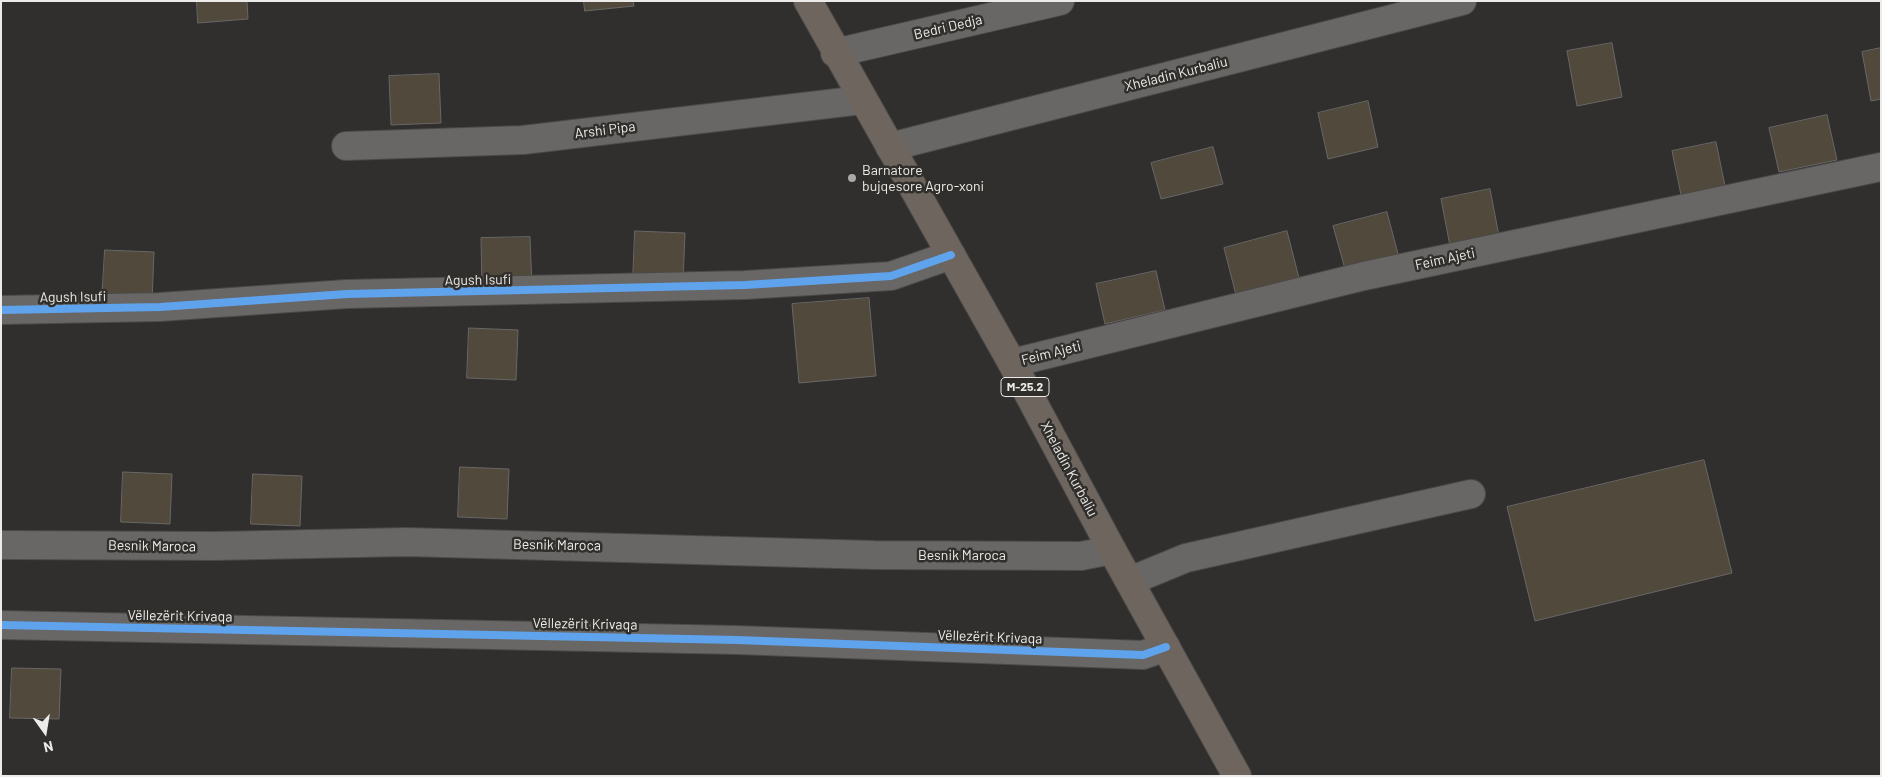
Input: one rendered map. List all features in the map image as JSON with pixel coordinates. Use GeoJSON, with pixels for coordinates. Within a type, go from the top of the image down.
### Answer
{"type":"FeatureCollection","features":[{"type":"Feature","properties":{"kind":"main road","name":"Xheladin Kurbaliu"},"geometry":{"type":"LineString","coordinates":[[808,1],[862,100],[1012,362],[1112,550],[1237,776]]}},
{"type":"Feature","properties":{"kind":"street","name":"Bedri Dedja"},"geometry":{"type":"LineString","coordinates":[[835,52],[1060,1]]}},
{"type":"Feature","properties":{"kind":"street","name":"Xheladin Kurbaliu"},"geometry":{"type":"LineString","coordinates":[[890,147],[1462,1]]}},
{"type":"Feature","properties":{"kind":"street","name":"Arshi Pipa"},"geometry":{"type":"LineString","coordinates":[[346,146],[523,140],[862,100]]}},
{"type":"Feature","properties":{"kind":"street","name":"Feim Ajeti"},"geometry":{"type":"LineString","coordinates":[[1012,362],[1364,276],[1881,167]]}},
{"type":"Feature","properties":{"kind":"street","name":"Agush Isufi"},"geometry":{"type":"LineString","coordinates":[[1,310],[160,307],[346,294],[745,285],[891,276],[951,255]]}},
{"type":"Feature","properties":{"kind":"street"},"geometry":{"type":"LineString","coordinates":[[1130,582],[1186,558],[1471,494]]}},
{"type":"Feature","properties":{"kind":"street","name":"Besnik Maroca"},"geometry":{"type":"LineString","coordinates":[[1,545],[215,546],[407,542],[872,555],[1081,556],[1112,550]]}},
{"type":"Feature","properties":{"kind":"street","name":"Vëllezërit Krivaqa"},"geometry":{"type":"LineString","coordinates":[[1,626],[737,640],[1142,655],[1166,647]]}},
{"type":"Feature","properties":{"kind":"building"},"geometry":{"type":"Polygon","coordinates":[[[197,1],[247,1],[248,19],[198,23],[197,1]]]}},
{"type":"Feature","properties":{"kind":"building"},"geometry":{"type":"Polygon","coordinates":[[[584,1],[633,1],[634,6],[585,11],[584,1]]]}},
{"type":"Feature","properties":{"kind":"building"},"geometry":{"type":"Polygon","coordinates":[[[1612,43],[1622,97],[1577,106],[1567,51],[1612,43]]]}},
{"type":"Feature","properties":{"kind":"building"},"geometry":{"type":"Polygon","coordinates":[[[1881,48],[1881,99],[1871,101],[1862,52],[1881,48]]]}},
{"type":"Feature","properties":{"kind":"building"},"geometry":{"type":"Polygon","coordinates":[[[439,74],[441,123],[391,125],[389,76],[439,74]]]}},
{"type":"Feature","properties":{"kind":"building"},"geometry":{"type":"Polygon","coordinates":[[[1368,101],[1378,147],[1328,159],[1318,113],[1368,101]]]}},
{"type":"Feature","properties":{"kind":"building"},"geometry":{"type":"Polygon","coordinates":[[[1827,115],[1837,160],[1779,172],[1769,128],[1827,115]]]}},
{"type":"Feature","properties":{"kind":"building"},"geometry":{"type":"Polygon","coordinates":[[[1716,142],[1725,186],[1681,195],[1672,151],[1716,142]]]}},
{"type":"Feature","properties":{"kind":"building"},"geometry":{"type":"Polygon","coordinates":[[[1213,147],[1223,184],[1161,199],[1151,163],[1213,147]]]}},
{"type":"Feature","properties":{"kind":"building"},"geometry":{"type":"Polygon","coordinates":[[[1490,189],[1499,236],[1450,246],[1441,199],[1490,189]]]}},
{"type":"Feature","properties":{"kind":"building"},"geometry":{"type":"Polygon","coordinates":[[[1387,212],[1398,254],[1345,269],[1333,226],[1387,212]]]}},
{"type":"Feature","properties":{"kind":"building"},"geometry":{"type":"Polygon","coordinates":[[[635,231],[685,233],[683,283],[633,281],[635,231]]]}},
{"type":"Feature","properties":{"kind":"building"},"geometry":{"type":"Polygon","coordinates":[[[1287,231],[1299,278],[1236,295],[1224,248],[1287,231]]]}},
{"type":"Feature","properties":{"kind":"building"},"geometry":{"type":"Polygon","coordinates":[[[530,237],[532,287],[482,288],[481,238],[530,237]]]}},
{"type":"Feature","properties":{"kind":"building"},"geometry":{"type":"Polygon","coordinates":[[[105,250],[154,252],[152,302],[102,300],[105,250]]]}},
{"type":"Feature","properties":{"kind":"building"},"geometry":{"type":"Polygon","coordinates":[[[1156,271],[1165,310],[1105,324],[1096,284],[1156,271]]]}},
{"type":"Feature","properties":{"kind":"building"},"geometry":{"type":"Polygon","coordinates":[[[869,298],[876,376],[799,383],[792,304],[869,298]]]}},
{"type":"Feature","properties":{"kind":"building"},"geometry":{"type":"Polygon","coordinates":[[[469,328],[518,330],[516,380],[467,378],[469,328]]]}},
{"type":"Feature","properties":{"kind":"building"},"geometry":{"type":"Polygon","coordinates":[[[1704,460],[1732,573],[1535,621],[1507,507],[1704,460]]]}},
{"type":"Feature","properties":{"kind":"building"},"geometry":{"type":"Polygon","coordinates":[[[460,467],[509,469],[507,519],[458,517],[460,467]]]}},
{"type":"Feature","properties":{"kind":"building"},"geometry":{"type":"Polygon","coordinates":[[[123,472],[172,474],[170,524],[121,522],[123,472]]]}},
{"type":"Feature","properties":{"kind":"building"},"geometry":{"type":"Polygon","coordinates":[[[253,474],[302,476],[300,526],[251,524],[253,474]]]}},
{"type":"Feature","properties":{"kind":"building"},"geometry":{"type":"Polygon","coordinates":[[[12,668],[61,669],[59,719],[10,718],[12,668]]]}},
{"type":"Feature","properties":{"kind":"cycle path"},"geometry":{"type":"LineString","coordinates":[[1,310],[160,307],[347,294],[745,285],[891,276],[951,255]]}},
{"type":"Feature","properties":{"kind":"cycle path"},"geometry":{"type":"LineString","coordinates":[[1,625],[737,640],[1143,655],[1166,647]]}},
{"type":"Feature","properties":{"kind":"place","name":"Barnatore bujqesore Agro-xoni"},"geometry":{"type":"Point","coordinates":[852,178]}}]}
